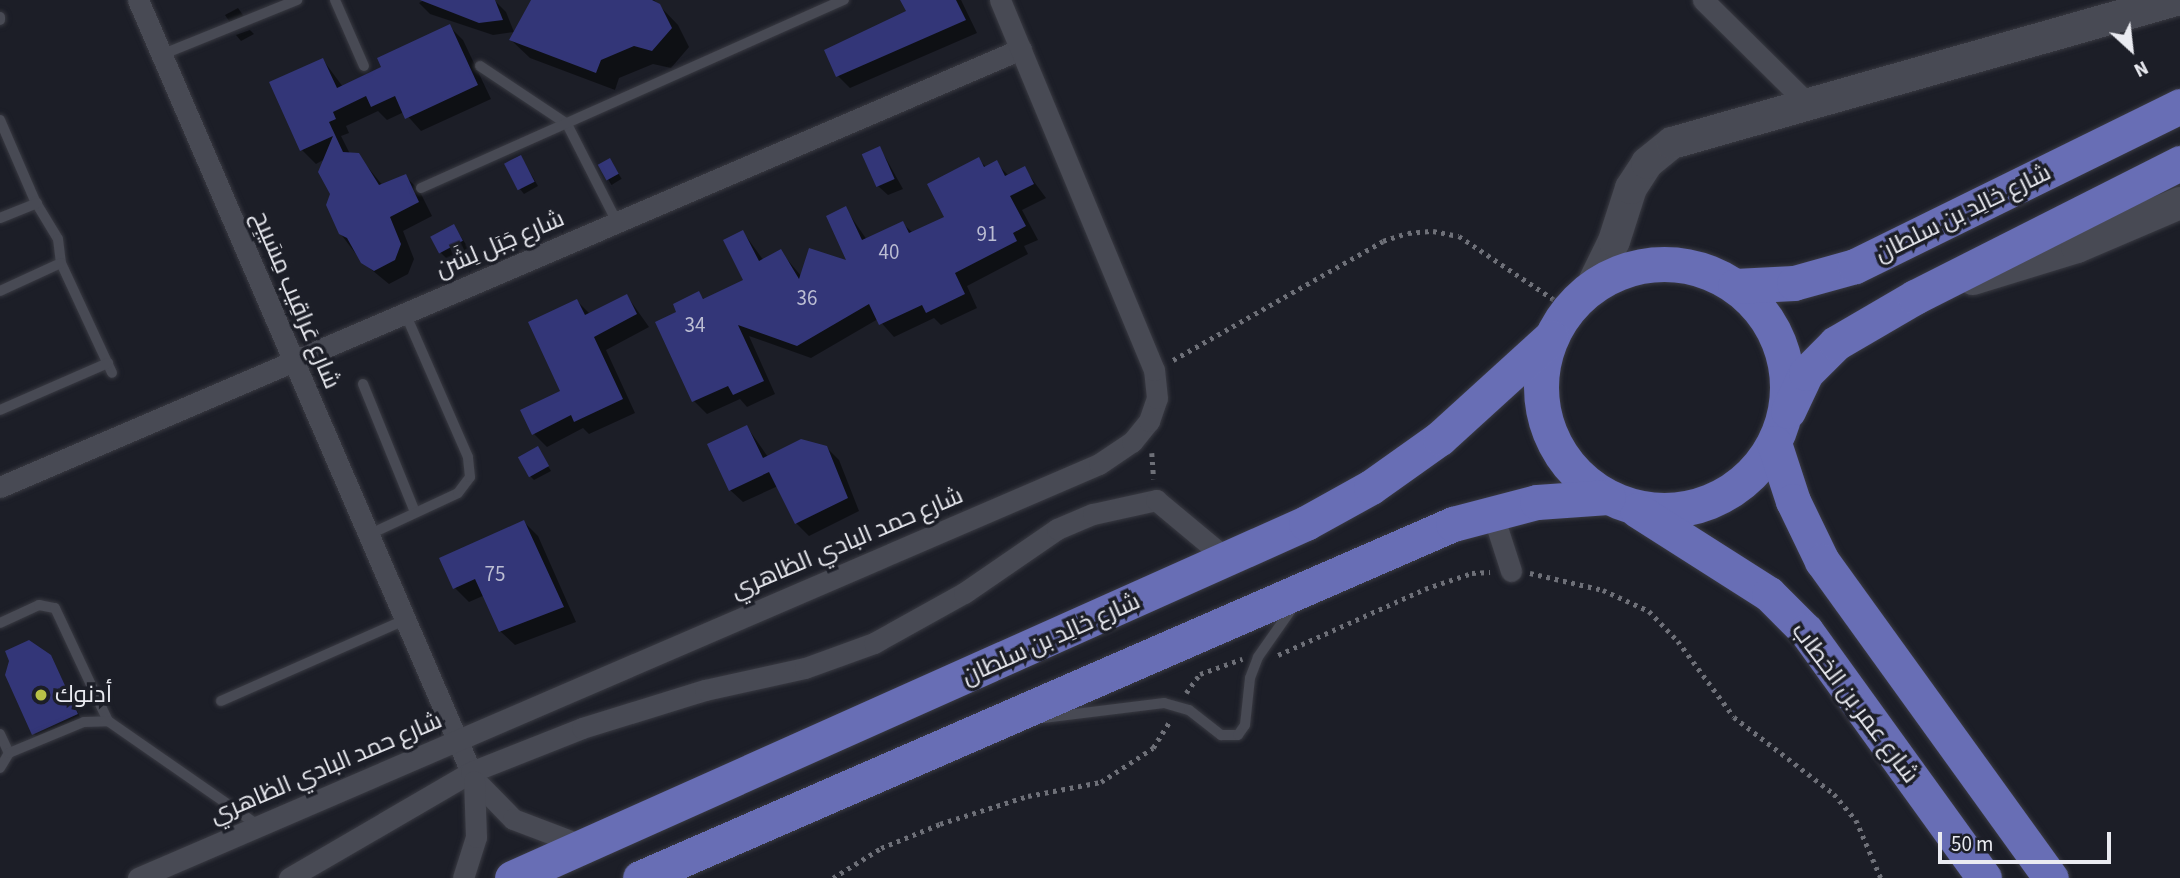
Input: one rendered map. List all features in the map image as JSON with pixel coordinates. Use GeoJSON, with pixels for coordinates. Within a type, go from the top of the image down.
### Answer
{"type":"FeatureCollection","features":[{"type":"Feature","properties":{"kind":"main road"},"geometry":{"type":"LineString","coordinates":[[1619,502],[1577,475],[1562,455],[1542,410],[1541,373],[1570,311],[1615,241],[1631,188],[1647,163],[1672,143],[2176,0]]}},
{"type":"Feature","properties":{"kind":"main road","name":"شارع خالِد بن سلطان"},"geometry":{"type":"LineString","coordinates":[[1735,286],[1794,283],[1855,265],[2180,106]]}},
{"type":"Feature","properties":{"kind":"main road"},"geometry":{"type":"LineString","coordinates":[[640,878],[1452,524],[1537,502],[1619,502],[1665,510],[1698,505],[1718,496],[1755,471],[1819,358],[1836,343],[1915,297],[2180,163]]}},
{"type":"Feature","properties":{"kind":"main road"},"geometry":{"type":"LineString","coordinates":[[1915,297],[2077,247],[2180,203]]}},
{"type":"Feature","properties":{"kind":"main road"},"geometry":{"type":"LineString","coordinates":[[1570,311],[1618,273],[1648,265],[1678,264],[1708,272],[1735,286],[1758,306],[1782,350],[1788,390],[1779,432],[1793,501],[1822,561],[2051,878]]}},
{"type":"Feature","properties":{"kind":"main road","name":"شارع خالِد بن سلطان"},"geometry":{"type":"LineString","coordinates":[[512,878],[1228,560],[1371,487],[1440,438],[1570,311]]}},
{"type":"Feature","properties":{"kind":"main road","name":"شارع عمر بن الخطاب"},"geometry":{"type":"LineString","coordinates":[[1619,502],[1769,594],[1806,631],[1984,878]]}},
{"type":"Feature","properties":{"kind":"street","name":"شارع عَراقِيب مِسَيبِح"},"geometry":{"type":"LineString","coordinates":[[138,0],[472,775],[477,827],[463,878]]}},
{"type":"Feature","properties":{"kind":"street"},"geometry":{"type":"LineString","coordinates":[[1000,0],[1154,370],[1157,398],[1149,421]]}},
{"type":"Feature","properties":{"kind":"street"},"geometry":{"type":"LineString","coordinates":[[1703,0],[1808,104]]}},
{"type":"Feature","properties":{"kind":"street","name":"شارع جَبَل لِشَن"},"geometry":{"type":"LineString","coordinates":[[0,487],[1021,49]]}},
{"type":"Feature","properties":{"kind":"street","name":"شارع حمد البادي الظاهري"},"geometry":{"type":"LineString","coordinates":[[138,878],[1099,464],[1132,442],[1149,421]]}},
{"type":"Feature","properties":{"kind":"street"},"geometry":{"type":"LineString","coordinates":[[289,878],[472,775],[582,728],[705,690],[806,668],[874,643],[954,599],[1058,529],[1093,514],[1156,500],[1228,560]]}},
{"type":"Feature","properties":{"kind":"street"},"geometry":{"type":"LineString","coordinates":[[1492,512],[1511,571]]}},
{"type":"Feature","properties":{"kind":"street","name":"شارع عَراقِيب مِسَيبِح"},"geometry":{"type":"LineString","coordinates":[[472,775],[513,819],[584,846]]}},
{"type":"Feature","properties":{"kind":"lane"},"geometry":{"type":"LineString","coordinates":[[162,55],[297,0]]}},
{"type":"Feature","properties":{"kind":"lane"},"geometry":{"type":"LineString","coordinates":[[335,0],[363,66]]}},
{"type":"Feature","properties":{"kind":"lane"},"geometry":{"type":"LineString","coordinates":[[421,188],[844,0]]}},
{"type":"Feature","properties":{"kind":"lane"},"geometry":{"type":"LineString","coordinates":[[480,66],[567,124],[617,222]]}},
{"type":"Feature","properties":{"kind":"lane"},"geometry":{"type":"LineString","coordinates":[[0,120],[37,203],[58,239],[61,263],[110,368],[0,410]]}},
{"type":"Feature","properties":{"kind":"lane"},"geometry":{"type":"LineString","coordinates":[[0,218],[37,203]]}},
{"type":"Feature","properties":{"kind":"lane"},"geometry":{"type":"LineString","coordinates":[[0,291],[61,263]]}},
{"type":"Feature","properties":{"kind":"lane"},"geometry":{"type":"LineString","coordinates":[[368,535],[463,489],[471,470],[405,313]]}},
{"type":"Feature","properties":{"kind":"lane"},"geometry":{"type":"LineString","coordinates":[[363,384],[415,512]]}},
{"type":"Feature","properties":{"kind":"lane"},"geometry":{"type":"LineString","coordinates":[[988,726],[1135,704],[1178,706],[1220,735],[1238,735],[1245,725],[1250,678],[1258,657],[1284,618],[1318,583]]}},
{"type":"Feature","properties":{"kind":"lane"},"geometry":{"type":"LineString","coordinates":[[0,623],[39,605],[55,608],[108,721],[259,826]]}},
{"type":"Feature","properties":{"kind":"lane"},"geometry":{"type":"LineString","coordinates":[[221,701],[405,620]]}},
{"type":"Feature","properties":{"kind":"lane"},"geometry":{"type":"LineString","coordinates":[[0,768],[9,753],[84,722],[108,721]]}},
{"type":"Feature","properties":{"kind":"lane"},"geometry":{"type":"LineString","coordinates":[[0,734],[9,753]]}},
{"type":"Feature","properties":{"kind":"path"},"geometry":{"type":"LineString","coordinates":[[1154,370],[1383,241],[1408,233],[1433,231],[1459,236],[1570,311]]}},
{"type":"Feature","properties":{"kind":"path"},"geometry":{"type":"LineString","coordinates":[[1149,421],[1156,500]]}},
{"type":"Feature","properties":{"kind":"path"},"geometry":{"type":"LineString","coordinates":[[833,878],[881,848],[940,824],[1028,796],[1101,782],[1153,748],[1200,674],[1232,660],[1286,655],[1460,577],[1511,571],[1603,590],[1650,611],[1678,641],[1734,717],[1834,794],[1856,820],[1881,878]]}},
{"type":"Feature","properties":{"kind":"building"},"geometry":{"type":"Polygon","coordinates":[[[420,0],[495,0],[503,20],[479,23],[420,0]]]}},
{"type":"Feature","properties":{"kind":"building"},"geometry":{"type":"Polygon","coordinates":[[[531,0],[652,0],[660,4],[672,28],[652,51],[634,46],[601,60],[596,73],[509,40],[531,0]]]}},
{"type":"Feature","properties":{"kind":"building"},"geometry":{"type":"Polygon","coordinates":[[[900,0],[956,0],[966,20],[836,77],[824,50],[906,11],[900,0]]]}},
{"type":"Feature","properties":{"kind":"building"},"geometry":{"type":"Polygon","coordinates":[[[450,24],[478,85],[405,119],[395,96],[371,107],[366,96],[333,112],[336,119],[329,122],[343,152],[359,153],[379,185],[406,174],[419,202],[390,217],[401,244],[395,260],[374,271],[361,263],[347,238],[339,234],[326,205],[330,194],[318,172],[333,136],[300,151],[269,82],[323,58],[337,88],[381,67],[377,58],[450,24]]]}},
{"type":"Feature","properties":{"kind":"building"},"geometry":{"type":"Polygon","coordinates":[[[880,146],[895,179],[876,187],[862,154],[880,146]]]}},
{"type":"Feature","properties":{"kind":"building"},"geometry":{"type":"Polygon","coordinates":[[[521,155],[535,182],[518,190],[504,164],[521,155]]]}},
{"type":"Feature","properties":{"kind":"building"},"geometry":{"type":"Polygon","coordinates":[[[979,157],[984,167],[997,160],[1005,176],[1025,166],[1034,184],[1010,196],[1026,226],[1013,233],[1017,241],[955,273],[965,294],[926,313],[922,305],[879,325],[869,304],[797,346],[738,325],[764,381],[733,395],[728,386],[692,402],[655,322],[676,312],[673,304],[699,291],[703,299],[743,280],[723,240],[743,230],[759,261],[781,249],[799,279],[809,248],[846,260],[826,216],[846,206],[862,240],[903,221],[909,233],[944,217],[927,184],[979,157]]]}},
{"type":"Feature","properties":{"kind":"building"},"geometry":{"type":"Polygon","coordinates":[[[610,158],[619,174],[606,181],[598,165],[610,158]]]}},
{"type":"Feature","properties":{"kind":"building"},"geometry":{"type":"Polygon","coordinates":[[[454,224],[463,241],[439,253],[430,237],[454,224]]]}},
{"type":"Feature","properties":{"kind":"building"},"geometry":{"type":"Polygon","coordinates":[[[627,294],[637,314],[594,337],[623,399],[574,422],[571,415],[532,435],[520,410],[560,391],[528,322],[577,299],[585,315],[627,294]]]}},
{"type":"Feature","properties":{"kind":"building"},"geometry":{"type":"Polygon","coordinates":[[[747,425],[763,458],[801,439],[827,446],[848,498],[795,524],[769,472],[729,491],[707,444],[747,425]]]}},
{"type":"Feature","properties":{"kind":"building"},"geometry":{"type":"Polygon","coordinates":[[[538,446],[549,466],[529,477],[518,457],[538,446]]]}},
{"type":"Feature","properties":{"kind":"building"},"geometry":{"type":"Polygon","coordinates":[[[524,520],[564,607],[499,632],[475,579],[453,589],[439,558],[524,520]]]}},
{"type":"Feature","properties":{"kind":"building","name":"أدنوك"},"geometry":{"type":"Polygon","coordinates":[[[29,640],[51,655],[78,714],[32,735],[5,675],[9,661],[5,651],[29,640]]]}},
{"type":"Feature","properties":{"kind":"place","name":"أدنوك"},"geometry":{"type":"Point","coordinates":[41,695]}}]}
